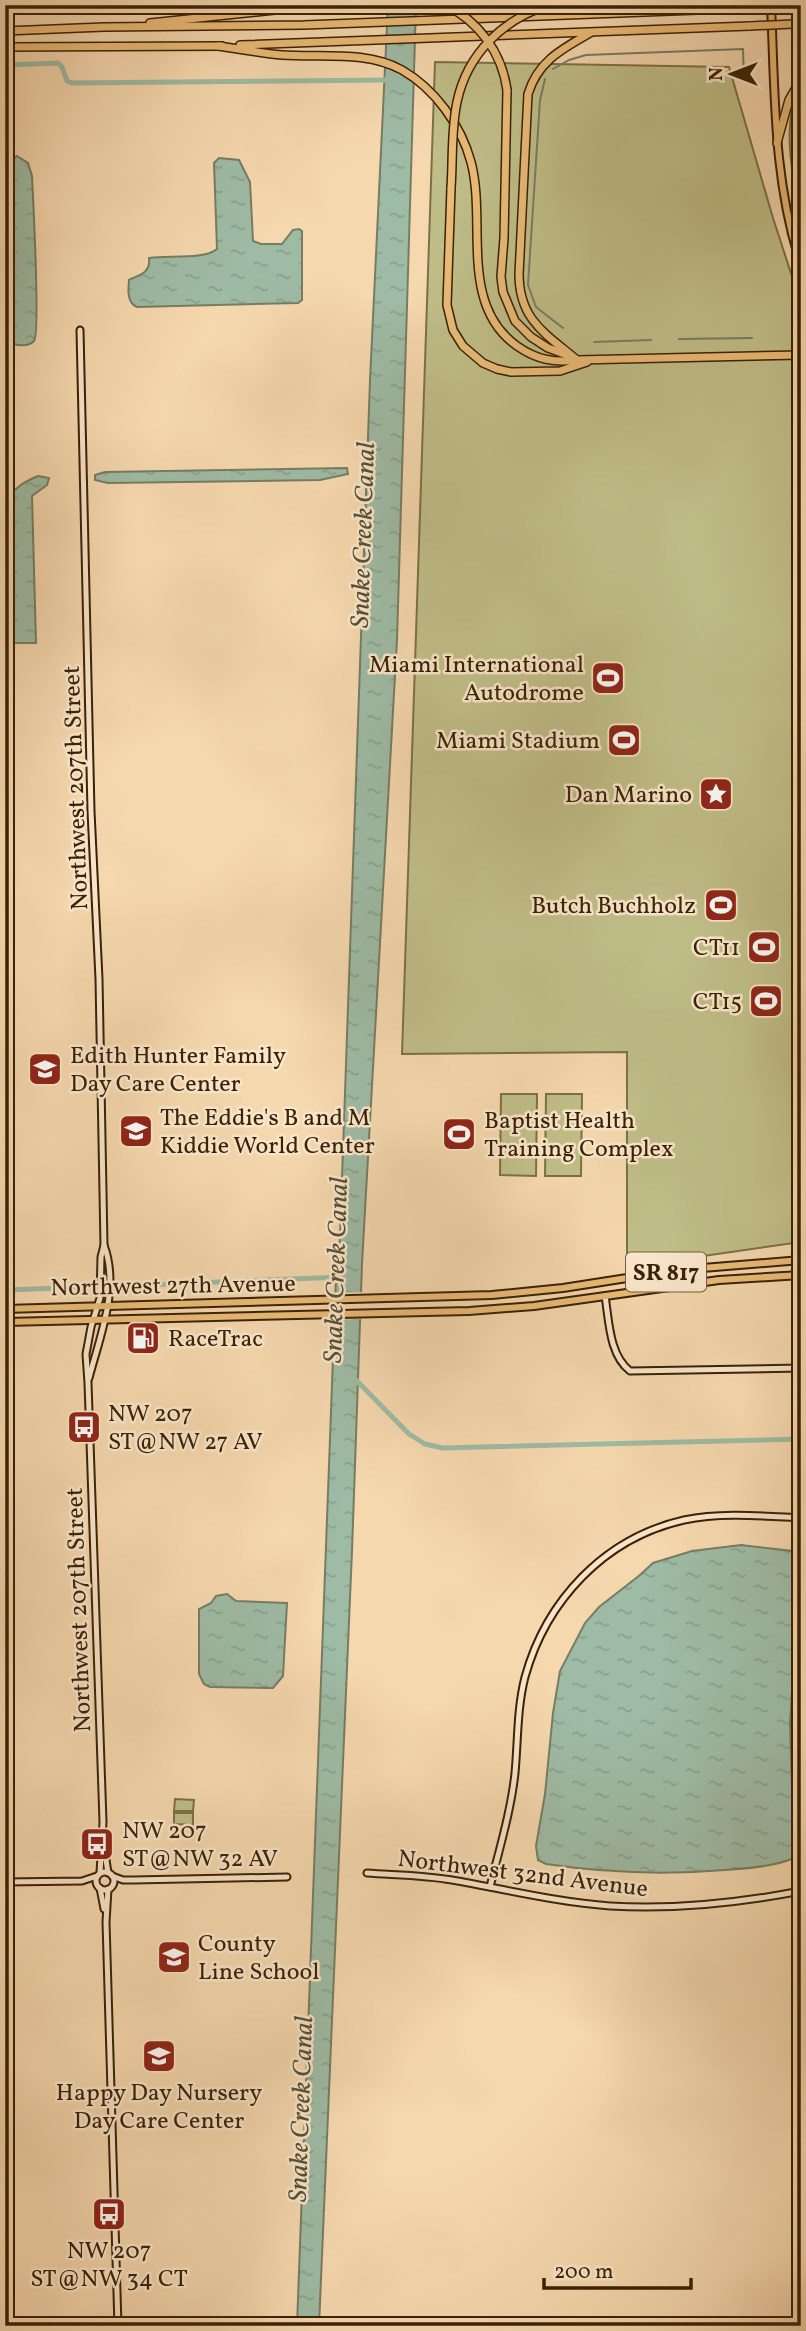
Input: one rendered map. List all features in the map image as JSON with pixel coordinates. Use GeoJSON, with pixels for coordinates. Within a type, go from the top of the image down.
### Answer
{"type":"FeatureCollection","features":[{"type":"Feature","properties":{"kind":"highway"},"geometry":{"type":"LineString","coordinates":[[104,27],[323,5]]}},
{"type":"Feature","properties":{"kind":"highway"},"geometry":{"type":"LineString","coordinates":[[445,5],[471,21],[492,46],[501,65],[507,90],[501,278],[503,292],[515,321],[531,337],[548,348],[578,360]]}},
{"type":"Feature","properties":{"kind":"highway"},"geometry":{"type":"LineString","coordinates":[[549,5],[529,12],[504,27],[485,45],[463,82],[457,102],[447,304],[453,330],[463,346],[483,363],[497,369],[511,372],[560,371],[594,360]]}},
{"type":"Feature","properties":{"kind":"highway"},"geometry":{"type":"LineString","coordinates":[[5,31],[423,21],[801,6]]}},
{"type":"Feature","properties":{"kind":"highway"},"geometry":{"type":"LineString","coordinates":[[5,47],[218,46],[797,24]]}},
{"type":"Feature","properties":{"kind":"highway"},"geometry":{"type":"LineString","coordinates":[[578,360],[535,325],[521,299],[519,274],[526,110],[530,87],[545,62],[560,50],[593,32]]}},
{"type":"Feature","properties":{"kind":"highway"},"geometry":{"type":"LineString","coordinates":[[218,46],[280,55],[363,58],[401,69],[419,81],[450,117],[464,141],[471,164],[478,220],[478,270],[485,303],[492,318],[509,340],[529,354],[559,363],[578,360],[801,355]]}},
{"type":"Feature","properties":{"kind":"highway"},"geometry":{"type":"LineString","coordinates":[[777,143],[789,100],[801,79]]}},
{"type":"Feature","properties":{"kind":"main road"},"geometry":{"type":"LineString","coordinates":[[771,5],[777,143],[790,228],[801,265]]}},
{"type":"Feature","properties":{"kind":"main road","name":"Northwest 27th Avenue"},"geometry":{"type":"LineString","coordinates":[[5,1309],[458,1297],[533,1291],[678,1270],[801,1261]]}},
{"type":"Feature","properties":{"kind":"main road"},"geometry":{"type":"LineString","coordinates":[[678,1270],[680,1285]]}},
{"type":"Feature","properties":{"kind":"main road","name":"Northwest 27th Avenue"},"geometry":{"type":"LineString","coordinates":[[5,1322],[469,1311],[534,1306],[719,1280],[801,1275]]}},
{"type":"Feature","properties":{"kind":"main road"},"geometry":{"type":"LineString","coordinates":[[533,1291],[534,1306]]}},
{"type":"Feature","properties":{"kind":"street","name":"Northwest 207th Street"},"geometry":{"type":"LineString","coordinates":[[80,330],[104,1245],[98,1306],[86,1354],[103,1836],[110,1874],[104,1887]]}},
{"type":"Feature","properties":{"kind":"street","name":"Northwest 207th Street"},"geometry":{"type":"LineString","coordinates":[[88,1383],[110,1297],[109,1258],[104,1245]]}},
{"type":"Feature","properties":{"kind":"street"},"geometry":{"type":"LineString","coordinates":[[605,1296],[615,1353],[622,1365],[630,1371],[801,1368]]}},
{"type":"Feature","properties":{"kind":"street"},"geometry":{"type":"LineString","coordinates":[[490,1887],[515,1774],[525,1679],[542,1632],[566,1594],[582,1576],[620,1547],[651,1531],[682,1520],[730,1515],[801,1518]]}},
{"type":"Feature","properties":{"kind":"street","name":"Northwest 207th Street"},"geometry":{"type":"LineString","coordinates":[[103,1836],[98,1875],[104,1887]]}},
{"type":"Feature","properties":{"kind":"street"},"geometry":{"type":"LineString","coordinates":[[82,1881],[110,1874],[123,1880]]}},
{"type":"Feature","properties":{"kind":"street","name":"Northwest 32nd Avenue"},"geometry":{"type":"LineString","coordinates":[[367,1874],[424,1876],[563,1900],[644,1908],[734,1902],[801,1891]]}},
{"type":"Feature","properties":{"kind":"street"},"geometry":{"type":"LineString","coordinates":[[5,1882],[82,1881],[104,1887],[123,1880],[287,1877]]}},
{"type":"Feature","properties":{"kind":"street"},"geometry":{"type":"LineString","coordinates":[[104,1887],[118,2326]]}},
{"type":"Feature","properties":{"kind":"shaded area","name":"Miami International Autodrome"},"geometry":{"type":"Polygon","coordinates":[[[435,62],[729,67],[801,304],[801,1242],[627,1267],[627,1052],[402,1054],[435,62]]]}},
{"type":"Feature","properties":{"kind":"shaded area"},"geometry":{"type":"Polygon","coordinates":[[[801,84],[801,214],[790,154],[790,123],[797,95],[795,93],[801,84]]]}},
{"type":"Feature","properties":{"kind":"shaded area"},"geometry":{"type":"Polygon","coordinates":[[[501,1094],[537,1094],[536,1176],[500,1175],[501,1094]]]}},
{"type":"Feature","properties":{"kind":"shaded area"},"geometry":{"type":"Polygon","coordinates":[[[546,1094],[582,1094],[581,1176],[545,1176],[546,1094]]]}},
{"type":"Feature","properties":{"kind":"shaded area"},"geometry":{"type":"Polygon","coordinates":[[[175,1799],[194,1800],[193,1811],[174,1811],[175,1799]]]}},
{"type":"Feature","properties":{"kind":"shaded area"},"geometry":{"type":"Polygon","coordinates":[[[174,1813],[193,1813],[193,1825],[174,1824],[174,1813]]]}},
{"type":"Feature","properties":{"kind":"water","name":"Snake Creek Canal"},"geometry":{"type":"Polygon","coordinates":[[[388,5],[416,5],[397,640],[362,1264],[319,2326],[297,2326],[336,1277],[339,1264],[370,380],[388,5]]]}},
{"type":"Feature","properties":{"kind":"water"},"geometry":{"type":"Polygon","coordinates":[[[17,156],[28,163],[32,176],[36,263],[36,333],[34,341],[22,345],[14,344],[6,323],[9,282],[5,275],[5,165],[17,156]]]}},
{"type":"Feature","properties":{"kind":"water"},"geometry":{"type":"Polygon","coordinates":[[[219,158],[239,160],[250,182],[253,241],[261,244],[282,244],[293,230],[302,231],[302,300],[298,303],[137,307],[130,299],[129,280],[146,270],[149,258],[204,255],[217,249],[214,163],[219,158]]]}},
{"type":"Feature","properties":{"kind":"water"},"geometry":{"type":"Polygon","coordinates":[[[347,468],[348,474],[320,480],[108,483],[95,480],[95,475],[105,472],[347,468]]]}},
{"type":"Feature","properties":{"kind":"water"},"geometry":{"type":"Polygon","coordinates":[[[38,476],[49,478],[47,485],[32,496],[36,643],[5,643],[5,503],[19,486],[38,476]]]}},
{"type":"Feature","properties":{"kind":"water"},"geometry":{"type":"Polygon","coordinates":[[[741,1545],[801,1552],[801,1621],[793,1675],[790,1723],[793,1821],[799,1856],[762,1866],[680,1872],[591,1869],[546,1864],[538,1860],[536,1846],[560,1671],[585,1623],[599,1607],[653,1563],[692,1551],[741,1545]]]}},
{"type":"Feature","properties":{"kind":"water"},"geometry":{"type":"Polygon","coordinates":[[[227,1594],[236,1601],[287,1603],[283,1676],[273,1688],[210,1687],[204,1684],[199,1674],[199,1609],[211,1603],[216,1596],[227,1594]]]}},
{"type":"Feature","properties":{"kind":"pier"},"geometry":{"type":"Polygon","coordinates":[[[364,1292],[363,1319],[331,1320],[332,1293],[364,1292]]]}},
{"type":"Feature","properties":{"kind":"waterway"},"geometry":{"type":"LineString","coordinates":[[553,69],[586,55],[743,49],[744,79]]}},
{"type":"Feature","properties":{"kind":"waterway"},"geometry":{"type":"LineString","coordinates":[[5,65],[58,63],[67,81],[72,83],[391,80]]}},
{"type":"Feature","properties":{"kind":"waterway"},"geometry":{"type":"LineString","coordinates":[[545,79],[540,100],[528,285],[536,307],[563,328]]}},
{"type":"Feature","properties":{"kind":"waterway"},"geometry":{"type":"LineString","coordinates":[[679,339],[752,338]]}},
{"type":"Feature","properties":{"kind":"waterway"},"geometry":{"type":"LineString","coordinates":[[594,342],[651,340]]}},
{"type":"Feature","properties":{"kind":"waterway"},"geometry":{"type":"LineString","coordinates":[[121,1286],[342,1277]]}},
{"type":"Feature","properties":{"kind":"waterway"},"geometry":{"type":"LineString","coordinates":[[5,1290],[87,1287]]}},
{"type":"Feature","properties":{"kind":"waterway"},"geometry":{"type":"LineString","coordinates":[[355,1379],[409,1434],[425,1444],[443,1448],[801,1439]]}},
{"type":"Feature","properties":{"kind":"place","name":"Miami International Autodrome"},"geometry":{"type":"Point","coordinates":[608,678]}},
{"type":"Feature","properties":{"kind":"place","name":"Miami Stadium"},"geometry":{"type":"Point","coordinates":[624,740]}},
{"type":"Feature","properties":{"kind":"place","name":"Dan Marino"},"geometry":{"type":"Point","coordinates":[716,794]}},
{"type":"Feature","properties":{"kind":"place","name":"Butch Buchholz"},"geometry":{"type":"Point","coordinates":[721,905]}},
{"type":"Feature","properties":{"kind":"place","name":"CT11"},"geometry":{"type":"Point","coordinates":[764,947]}},
{"type":"Feature","properties":{"kind":"place","name":"CT15"},"geometry":{"type":"Point","coordinates":[766,1001]}},
{"type":"Feature","properties":{"kind":"place","name":"Edith Hunter Family Day Care Center"},"geometry":{"type":"Point","coordinates":[45,1069]}},
{"type":"Feature","properties":{"kind":"place","name":"The Eddie's B and M Kiddie World Center"},"geometry":{"type":"Point","coordinates":[136,1131]}},
{"type":"Feature","properties":{"kind":"place","name":"Baptist Health Training Complex"},"geometry":{"type":"Point","coordinates":[459,1134]}},
{"type":"Feature","properties":{"kind":"place","name":"RaceTrac"},"geometry":{"type":"Point","coordinates":[143,1338]}},
{"type":"Feature","properties":{"kind":"place","name":"NW 207 ST@NW 27 AV"},"geometry":{"type":"Point","coordinates":[84,1427]}},
{"type":"Feature","properties":{"kind":"place","name":"NW 207 ST@NW 32 AV"},"geometry":{"type":"Point","coordinates":[97,1844]}},
{"type":"Feature","properties":{"kind":"place","name":"County Line School"},"geometry":{"type":"Point","coordinates":[174,1957]}},
{"type":"Feature","properties":{"kind":"place","name":"Happy Day Nursery Day Care Center"},"geometry":{"type":"Point","coordinates":[159,2056]}},
{"type":"Feature","properties":{"kind":"place","name":"NW 207 ST@NW 34 CT"},"geometry":{"type":"Point","coordinates":[109,2214]}}]}
